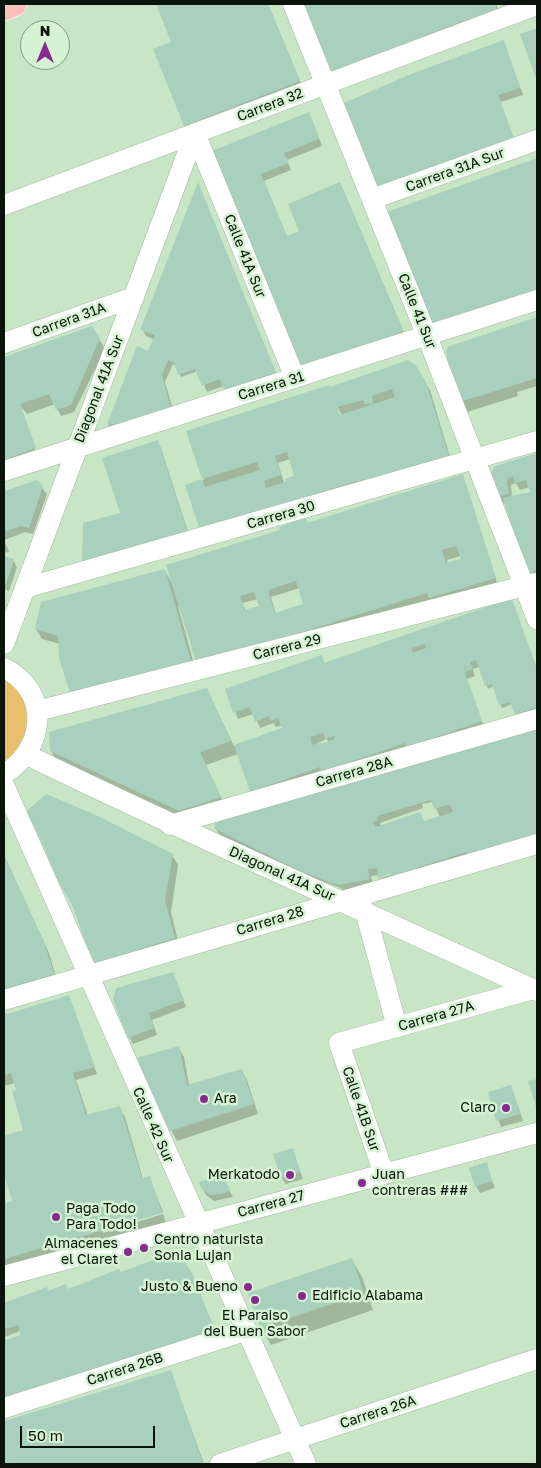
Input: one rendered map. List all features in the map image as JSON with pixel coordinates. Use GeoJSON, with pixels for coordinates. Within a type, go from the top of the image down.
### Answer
{"type":"FeatureCollection","features":[{"type":"Feature","properties":{"kind":"main road"},"geometry":{"type":"LineString","coordinates":[[4,8],[14,4]]}},
{"type":"Feature","properties":{"kind":"street","name":"Calle 41 Sur"},"geometry":{"type":"LineString","coordinates":[[293,4],[476,459],[531,584],[537,619]]}},
{"type":"Feature","properties":{"kind":"street","name":"Carrera 32"},"geometry":{"type":"LineString","coordinates":[[4,205],[537,5]]}},
{"type":"Feature","properties":{"kind":"street","name":"Diagonal 41A Sur"},"geometry":{"type":"LineString","coordinates":[[4,644],[195,133]]}},
{"type":"Feature","properties":{"kind":"street","name":"Calle 41A Sur"},"geometry":{"type":"LineString","coordinates":[[195,133],[295,378]]}},
{"type":"Feature","properties":{"kind":"street","name":"Carrera 31A Sur"},"geometry":{"type":"LineString","coordinates":[[372,199],[537,140]]}},
{"type":"Feature","properties":{"kind":"street","name":"Carrera 31A"},"geometry":{"type":"LineString","coordinates":[[4,343],[134,296]]}},
{"type":"Feature","properties":{"kind":"street","name":"Carrera 31"},"geometry":{"type":"LineString","coordinates":[[4,471],[537,300]]}},
{"type":"Feature","properties":{"kind":"street","name":"Carrera 30"},"geometry":{"type":"LineString","coordinates":[[24,588],[537,441]]}},
{"type":"Feature","properties":{"kind":"street","name":"Carrera 29"},"geometry":{"type":"LineString","coordinates":[[37,711],[531,584]]}},
{"type":"Feature","properties":{"kind":"street"},"geometry":{"type":"LineString","coordinates":[[4,668],[24,682],[32,696],[37,711],[38,726],[34,741],[27,755],[15,767],[4,774]]}},
{"type":"Feature","properties":{"kind":"street","name":"Carrera 28A"},"geometry":{"type":"LineString","coordinates":[[170,825],[537,719]]}},
{"type":"Feature","properties":{"kind":"street","name":"Diagonal 41A Sur"},"geometry":{"type":"LineString","coordinates":[[27,755],[170,825],[365,911],[535,990]]}},
{"type":"Feature","properties":{"kind":"street","name":"Calle 42 Sur"},"geometry":{"type":"LineString","coordinates":[[4,785],[197,1224],[306,1464]]}},
{"type":"Feature","properties":{"kind":"street","name":"Carrera 28"},"geometry":{"type":"LineString","coordinates":[[4,1000],[340,900],[537,844]]}},
{"type":"Feature","properties":{"kind":"street"},"geometry":{"type":"LineString","coordinates":[[365,911],[397,1027]]}},
{"type":"Feature","properties":{"kind":"street","name":"Carrera 27A"},"geometry":{"type":"LineString","coordinates":[[339,1043],[535,990]]}},
{"type":"Feature","properties":{"kind":"street","name":"Calle 41B Sur"},"geometry":{"type":"LineString","coordinates":[[339,1043],[384,1174]]}},
{"type":"Feature","properties":{"kind":"street","name":"Carrera 27"},"geometry":{"type":"LineString","coordinates":[[4,1276],[537,1133]]}},
{"type":"Feature","properties":{"kind":"street","name":"Carrera 26B"},"geometry":{"type":"LineString","coordinates":[[4,1408],[245,1330]]}},
{"type":"Feature","properties":{"kind":"street","name":"Carrera 26A"},"geometry":{"type":"LineString","coordinates":[[220,1464],[537,1359]]}},
{"type":"Feature","properties":{"kind":"shaded area"},"geometry":{"type":"Polygon","coordinates":[[[4,679],[22,697],[26,708],[27,720],[21,744],[14,754],[4,762],[4,679]]]}},
{"type":"Feature","properties":{"kind":"building"},"geometry":{"type":"Polygon","coordinates":[[[156,4],[268,4],[300,81],[184,126],[153,49],[171,42],[156,4]]]}},
{"type":"Feature","properties":{"kind":"building"},"geometry":{"type":"Polygon","coordinates":[[[299,4],[495,4],[497,10],[460,22],[333,72],[328,72],[299,4]]]}},
{"type":"Feature","properties":{"kind":"building"},"geometry":{"type":"Polygon","coordinates":[[[537,28],[537,81],[520,34],[537,28]]]}},
{"type":"Feature","properties":{"kind":"building"},"geometry":{"type":"Polygon","coordinates":[[[504,40],[520,88],[498,95],[514,138],[374,191],[344,109],[344,103],[411,74],[504,40]]]}},
{"type":"Feature","properties":{"kind":"building"},"geometry":{"type":"Polygon","coordinates":[[[309,112],[319,139],[284,153],[289,163],[261,174],[287,236],[299,231],[288,204],[340,182],[403,331],[300,371],[212,151],[309,112]]]}},
{"type":"Feature","properties":{"kind":"building"},"geometry":{"type":"Polygon","coordinates":[[[537,158],[537,290],[428,325],[384,213],[537,158]]]}},
{"type":"Feature","properties":{"kind":"building"},"geometry":{"type":"Polygon","coordinates":[[[198,182],[276,373],[224,391],[220,379],[202,386],[195,369],[178,375],[174,363],[168,360],[162,375],[171,410],[124,425],[107,424],[137,346],[148,351],[155,335],[140,330],[198,182]]]}},
{"type":"Feature","properties":{"kind":"building"},"geometry":{"type":"Polygon","coordinates":[[[537,317],[537,378],[460,402],[447,360],[447,347],[537,317]]]}},
{"type":"Feature","properties":{"kind":"building"},"geometry":{"type":"Polygon","coordinates":[[[92,326],[100,338],[71,405],[56,410],[49,394],[20,404],[36,448],[4,460],[4,357],[92,326]]]}},
{"type":"Feature","properties":{"kind":"building"},"geometry":{"type":"Polygon","coordinates":[[[408,360],[415,364],[426,382],[449,457],[358,484],[357,481],[200,530],[185,485],[202,479],[186,431],[329,385],[330,387],[408,360]],[[392,389],[372,396],[373,404],[364,404],[364,400],[337,407],[339,415],[395,397],[392,389]],[[287,452],[275,456],[281,475],[264,481],[266,488],[286,482],[285,479],[294,476],[287,452]],[[257,462],[202,479],[205,487],[260,470],[257,462]]]}},
{"type":"Feature","properties":{"kind":"building"},"geometry":{"type":"Polygon","coordinates":[[[158,440],[187,531],[82,565],[83,523],[120,513],[102,458],[158,440]]]}},
{"type":"Feature","properties":{"kind":"building"},"geometry":{"type":"Polygon","coordinates":[[[537,453],[537,571],[525,574],[503,498],[530,492],[526,480],[515,483],[513,476],[508,478],[509,493],[498,497],[490,475],[495,466],[537,453]]]}},
{"type":"Feature","properties":{"kind":"building"},"geometry":{"type":"Polygon","coordinates":[[[463,474],[496,578],[429,598],[427,593],[197,665],[166,565],[280,530],[279,527],[306,518],[307,523],[463,474]],[[456,546],[442,550],[446,563],[461,559],[456,546]],[[296,581],[268,590],[275,613],[303,604],[296,581]],[[254,592],[240,596],[244,610],[259,606],[254,592]]]}},
{"type":"Feature","properties":{"kind":"building"},"geometry":{"type":"Polygon","coordinates":[[[37,480],[43,486],[29,528],[21,526],[4,532],[4,491],[37,480]]]}},
{"type":"Feature","properties":{"kind":"building"},"geometry":{"type":"Polygon","coordinates":[[[4,556],[14,559],[6,585],[4,584],[4,556]]]}},
{"type":"Feature","properties":{"kind":"building"},"geometry":{"type":"Polygon","coordinates":[[[165,569],[192,665],[71,696],[59,658],[58,636],[35,629],[41,602],[165,569]]]}},
{"type":"Feature","properties":{"kind":"building"},"geometry":{"type":"Polygon","coordinates":[[[512,598],[537,671],[537,707],[515,715],[510,702],[499,705],[492,684],[485,686],[476,660],[470,662],[473,669],[465,672],[482,721],[407,747],[405,743],[330,769],[321,770],[320,767],[250,792],[234,745],[282,728],[278,718],[271,721],[269,716],[255,722],[250,707],[233,713],[225,689],[322,655],[324,663],[512,598]],[[425,644],[411,648],[413,653],[426,648],[425,644]],[[323,732],[310,737],[312,745],[335,739],[334,736],[325,739],[323,732]]]}},
{"type":"Feature","properties":{"kind":"building"},"geometry":{"type":"Polygon","coordinates":[[[207,688],[231,741],[200,752],[221,797],[179,811],[50,751],[49,732],[207,688]]]}},
{"type":"Feature","properties":{"kind":"building"},"geometry":{"type":"Polygon","coordinates":[[[537,726],[537,834],[514,842],[514,840],[468,855],[466,852],[392,876],[391,873],[378,878],[377,868],[368,869],[370,879],[338,885],[305,873],[215,829],[214,820],[537,726]],[[431,800],[377,816],[378,820],[373,822],[376,827],[420,812],[424,821],[453,812],[450,804],[434,809],[431,800]]]}},
{"type":"Feature","properties":{"kind":"building"},"geometry":{"type":"Polygon","coordinates":[[[46,794],[98,816],[173,854],[165,900],[175,938],[93,964],[72,904],[59,883],[33,822],[26,812],[46,794]]]}},
{"type":"Feature","properties":{"kind":"building"},"geometry":{"type":"Polygon","coordinates":[[[4,854],[44,942],[54,974],[4,989],[4,854]]]}},
{"type":"Feature","properties":{"kind":"building"},"geometry":{"type":"Polygon","coordinates":[[[173,972],[184,1000],[149,1013],[154,1028],[128,1038],[113,1000],[116,988],[173,972]]]}},
{"type":"Feature","properties":{"kind":"building"},"geometry":{"type":"Polygon","coordinates":[[[69,995],[95,1067],[73,1073],[86,1115],[120,1106],[142,1178],[150,1176],[162,1213],[4,1259],[4,1203],[12,1201],[4,1174],[4,1136],[23,1130],[12,1091],[16,1090],[11,1073],[4,1075],[4,1015],[69,995]]]}},
{"type":"Feature","properties":{"kind":"building","name":"Ara"},"geometry":{"type":"Polygon","coordinates":[[[179,1046],[187,1085],[242,1069],[254,1104],[170,1131],[136,1058],[179,1046]]]}},
{"type":"Feature","properties":{"kind":"building"},"geometry":{"type":"Polygon","coordinates":[[[537,1079],[537,1110],[528,1081],[537,1079]]]}},
{"type":"Feature","properties":{"kind":"building"},"geometry":{"type":"Polygon","coordinates":[[[511,1085],[520,1114],[496,1121],[488,1092],[511,1085]]]}},
{"type":"Feature","properties":{"kind":"building"},"geometry":{"type":"Polygon","coordinates":[[[293,1148],[300,1172],[281,1178],[273,1154],[293,1148]]]}},
{"type":"Feature","properties":{"kind":"building"},"geometry":{"type":"Polygon","coordinates":[[[487,1162],[492,1181],[475,1187],[469,1168],[487,1162]]]}},
{"type":"Feature","properties":{"kind":"building"},"geometry":{"type":"Polygon","coordinates":[[[222,1175],[230,1190],[222,1194],[210,1195],[201,1188],[199,1182],[222,1175]]]}},
{"type":"Feature","properties":{"kind":"building"},"geometry":{"type":"Polygon","coordinates":[[[159,1258],[160,1262],[176,1258],[183,1260],[192,1273],[218,1338],[4,1401],[4,1337],[5,1340],[21,1335],[18,1325],[4,1329],[4,1303],[47,1287],[48,1291],[66,1284],[68,1289],[119,1269],[121,1272],[159,1258]]]}},
{"type":"Feature","properties":{"kind":"building","name":"Edificio Alabama"},"geometry":{"type":"Polygon","coordinates":[[[352,1258],[364,1293],[260,1328],[248,1293],[352,1258]]]}},
{"type":"Feature","properties":{"kind":"building"},"geometry":{"type":"Polygon","coordinates":[[[171,1370],[203,1464],[4,1464],[4,1421],[171,1370]]]}},
{"type":"Feature","properties":{"kind":"place","name":"Ara"},"geometry":{"type":"Point","coordinates":[204,1099]}},
{"type":"Feature","properties":{"kind":"place","name":"Claro"},"geometry":{"type":"Point","coordinates":[506,1108]}},
{"type":"Feature","properties":{"kind":"place","name":"Merkatodo"},"geometry":{"type":"Point","coordinates":[290,1175]}},
{"type":"Feature","properties":{"kind":"place","name":"Juan contreras ###"},"geometry":{"type":"Point","coordinates":[362,1183]}},
{"type":"Feature","properties":{"kind":"place","name":"Paga Todo Para Todo!"},"geometry":{"type":"Point","coordinates":[56,1217]}},
{"type":"Feature","properties":{"kind":"place","name":"Centro naturista Sonia Lujan"},"geometry":{"type":"Point","coordinates":[144,1248]}},
{"type":"Feature","properties":{"kind":"place","name":"Almacenes el Claret"},"geometry":{"type":"Point","coordinates":[128,1252]}},
{"type":"Feature","properties":{"kind":"place","name":"Justo & Bueno"},"geometry":{"type":"Point","coordinates":[248,1287]}},
{"type":"Feature","properties":{"kind":"place","name":"Edificio Alabama"},"geometry":{"type":"Point","coordinates":[302,1296]}},
{"type":"Feature","properties":{"kind":"place","name":"El Paraiso del Buen Sabor"},"geometry":{"type":"Point","coordinates":[255,1300]}}]}
